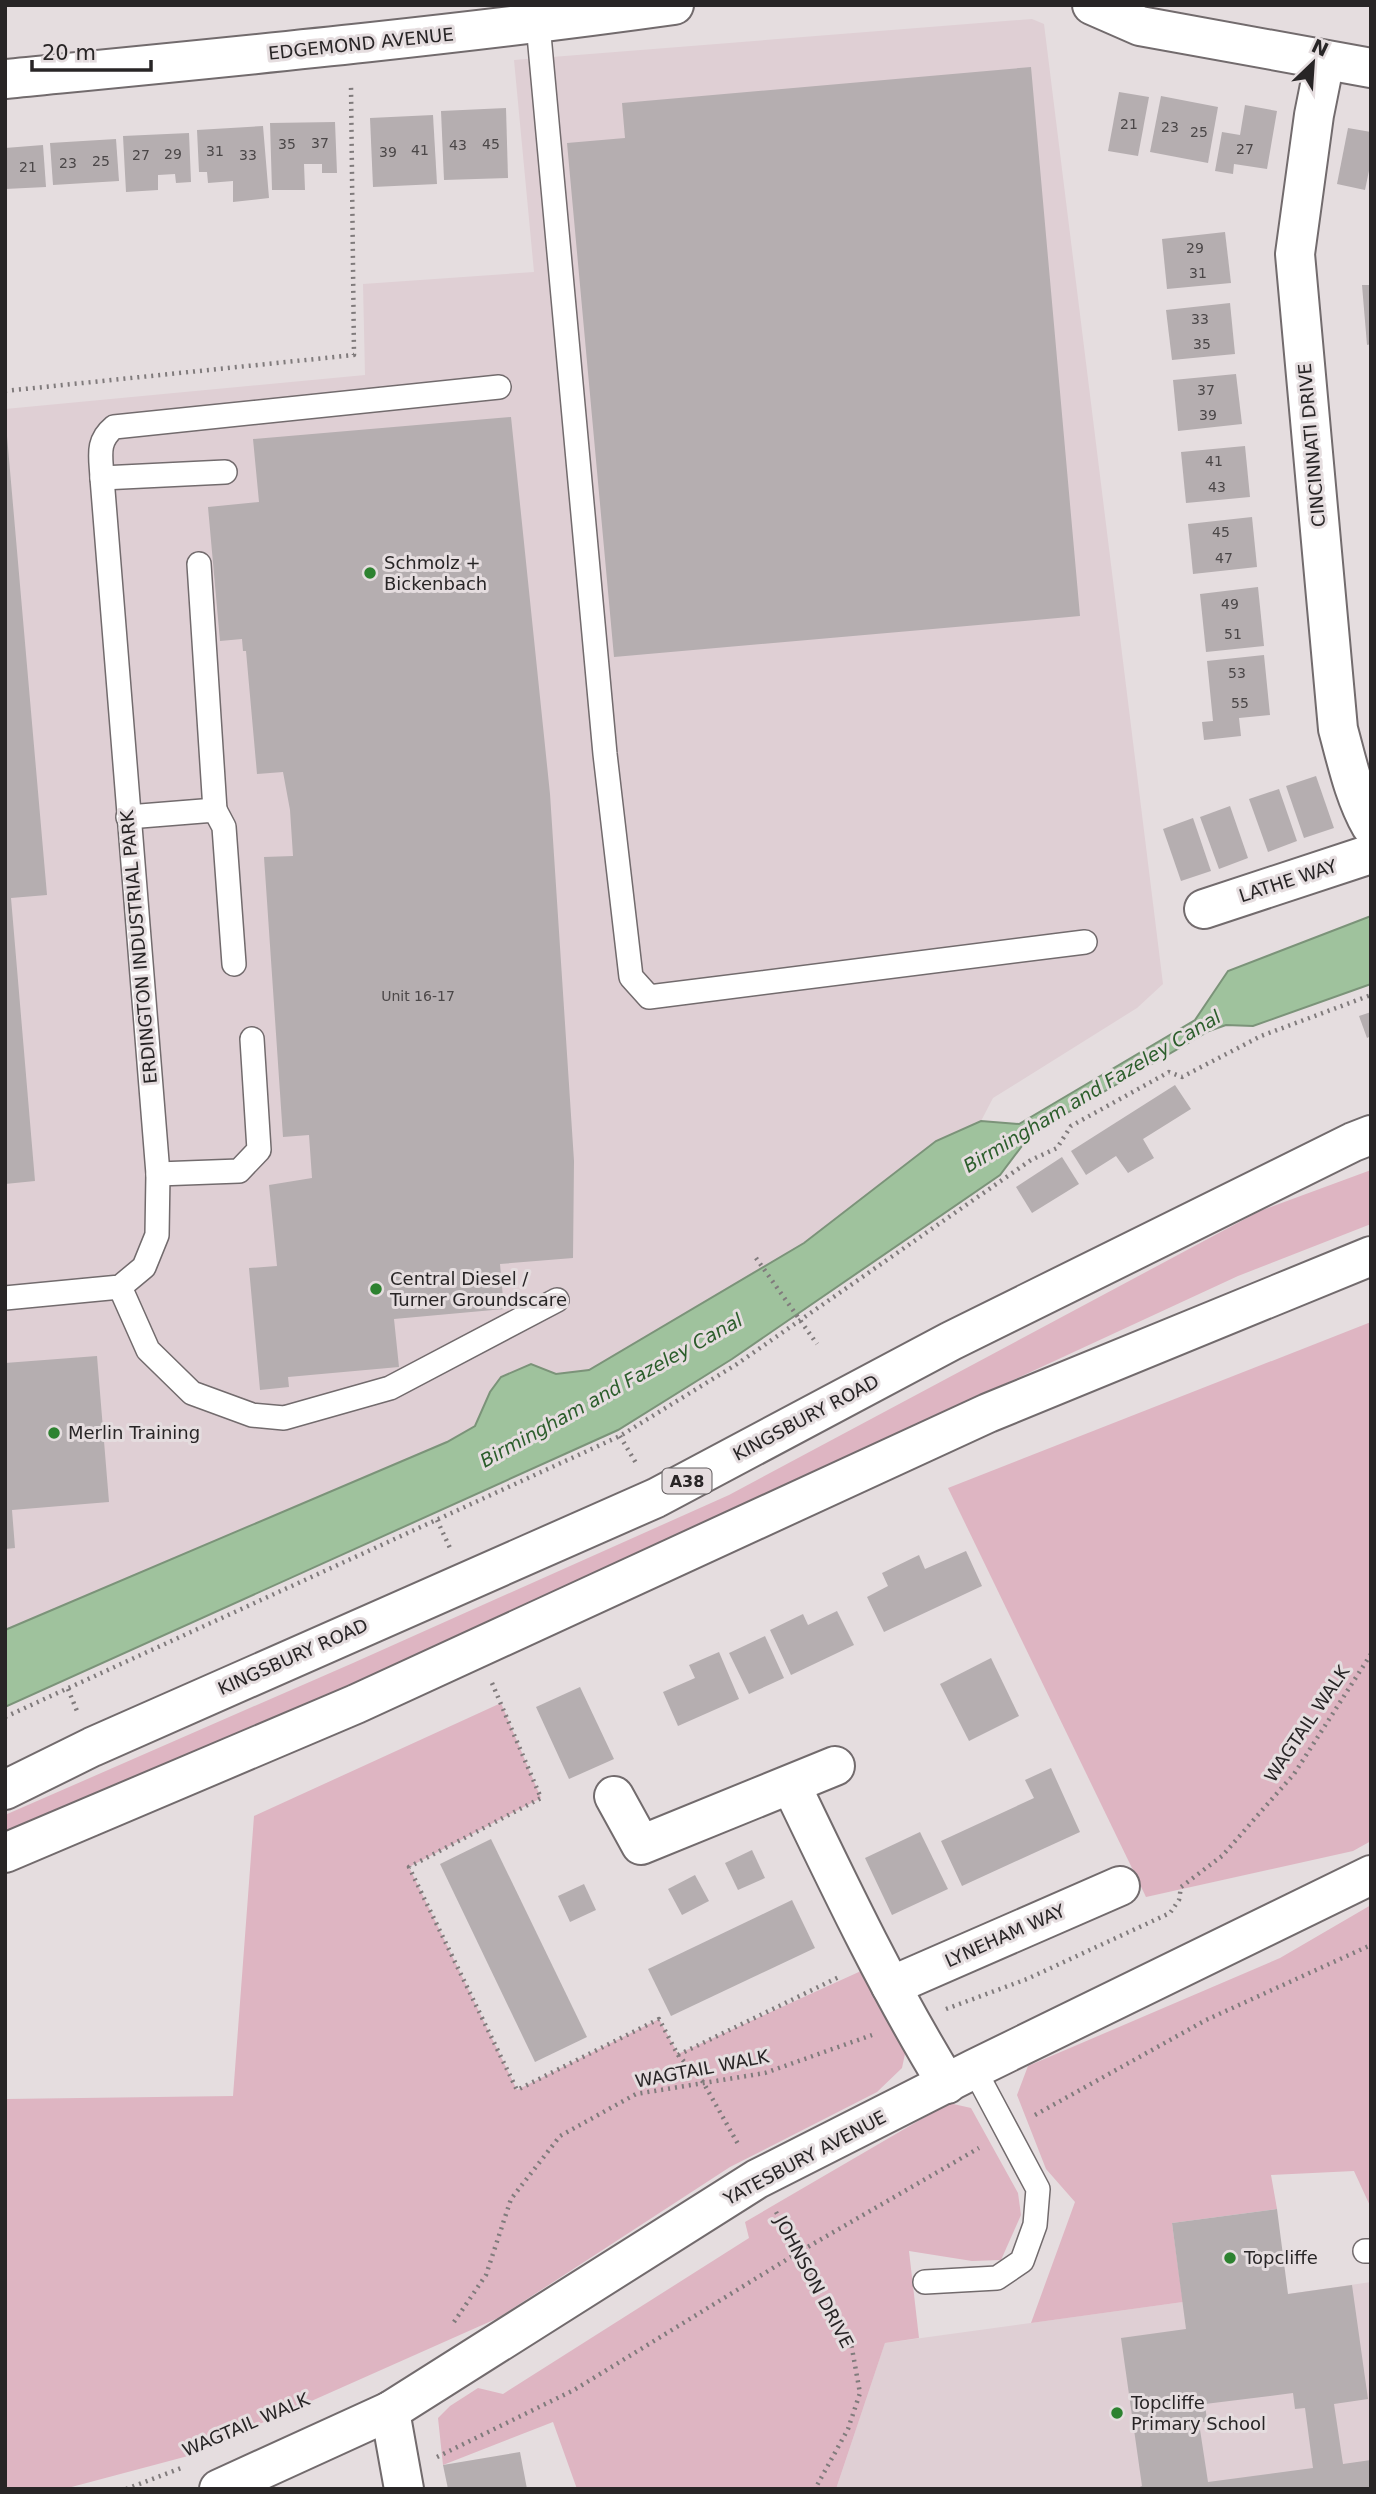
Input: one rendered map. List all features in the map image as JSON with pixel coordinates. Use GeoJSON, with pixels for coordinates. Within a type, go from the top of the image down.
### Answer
{"type":"FeatureCollection","features":[{"type":"Feature","properties":{"kind":"main road","name":"EDGEMOND AVENUE"},"geometry":{"type":"LineString","coordinates":[[5,79],[351,46],[674,5]]}},
{"type":"Feature","properties":{"kind":"main road"},"geometry":{"type":"LineString","coordinates":[[1092,5],[1140,26],[1371,68]]}},
{"type":"Feature","properties":{"kind":"main road","name":"CINCINNATI DRIVE"},"geometry":{"type":"LineString","coordinates":[[1325,60],[1314,115],[1295,254],[1338,729],[1363,813],[1371,826]]}},
{"type":"Feature","properties":{"kind":"main road","name":"LATHE WAY"},"geometry":{"type":"LineString","coordinates":[[1205,909],[1371,854]]}},
{"type":"Feature","properties":{"kind":"main road","name":"KINGSBURY ROAD"},"geometry":{"type":"LineString","coordinates":[[5,1790],[117,1736],[656,1498],[951,1341],[1371,1135]]}},
{"type":"Feature","properties":{"kind":"main road"},"geometry":{"type":"LineString","coordinates":[[5,1853],[356,1704],[988,1413],[1371,1256]]}},
{"type":"Feature","properties":{"kind":"main road"},"geometry":{"type":"LineString","coordinates":[[614,1796],[641,1845],[835,1766]]}},
{"type":"Feature","properties":{"kind":"main road"},"geometry":{"type":"LineString","coordinates":[[791,1785],[909,2023],[960,2077]]}},
{"type":"Feature","properties":{"kind":"main road","name":"YATESBURY AVENUE"},"geometry":{"type":"LineString","coordinates":[[219,2489],[390,2411],[757,2179],[1371,1875]]}},
{"type":"Feature","properties":{"kind":"main road","name":"LYNEHAM WAY"},"geometry":{"type":"LineString","coordinates":[[883,1973],[1120,1886]]}},
{"type":"Feature","properties":{"kind":"main road"},"geometry":{"type":"LineString","coordinates":[[390,2411],[402,2481]]}},
{"type":"Feature","properties":{"kind":"lane"},"geometry":{"type":"LineString","coordinates":[[538,24],[605,754],[631,977],[649,997],[1085,942]]}},
{"type":"Feature","properties":{"kind":"lane","name":"ERDINGTON INDUSTRIAL PARK"},"geometry":{"type":"LineString","coordinates":[[120,1287],[144,1266],[157,1235],[159,1174],[100,446],[105,435],[114,427],[499,387]]}},
{"type":"Feature","properties":{"kind":"lane"},"geometry":{"type":"LineString","coordinates":[[102,478],[226,472]]}},
{"type":"Feature","properties":{"kind":"lane"},"geometry":{"type":"LineString","coordinates":[[199,564],[215,810],[224,827],[234,964]]}},
{"type":"Feature","properties":{"kind":"lane"},"geometry":{"type":"LineString","coordinates":[[128,817],[215,810]]}},
{"type":"Feature","properties":{"kind":"lane"},"geometry":{"type":"LineString","coordinates":[[159,1174],[239,1171],[259,1150],[252,1039]]}},
{"type":"Feature","properties":{"kind":"lane"},"geometry":{"type":"LineString","coordinates":[[5,1298],[120,1287],[148,1350],[192,1393],[253,1415],[284,1418],[390,1388],[557,1300]]}},
{"type":"Feature","properties":{"kind":"lane"},"geometry":{"type":"LineString","coordinates":[[925,2282],[997,2278],[1022,2261],[1035,2225],[1038,2189],[1007,2131],[960,2077]]}},
{"type":"Feature","properties":{"kind":"path"},"geometry":{"type":"LineString","coordinates":[[5,391],[355,355],[351,46]]}},
{"type":"Feature","properties":{"kind":"path"},"geometry":{"type":"LineString","coordinates":[[5,1717],[620,1436],[737,1364],[1031,1160],[1057,1148],[1071,1126],[1169,1072],[1182,1077],[1261,1036],[1371,995]]}},
{"type":"Feature","properties":{"kind":"path"},"geometry":{"type":"LineString","coordinates":[[756,1258],[817,1344]]}},
{"type":"Feature","properties":{"kind":"path","name":"JOHNSON DRIVE"},"geometry":{"type":"LineString","coordinates":[[476,1648],[541,1798],[409,1867],[517,2090],[659,2019],[678,2054],[703,2082],[851,2343],[860,2393],[848,2429],[815,2489]]}},
{"type":"Feature","properties":{"kind":"path","name":"WAGTAIL WALK"},"geometry":{"type":"LineString","coordinates":[[453,2323],[486,2275],[511,2199],[560,2136],[636,2094],[765,2073],[909,2023],[1027,1979],[1170,1913],[1179,1900],[1181,1887],[1222,1856],[1294,1774],[1371,1654]]}},
{"type":"Feature","properties":{"kind":"path"},"geometry":{"type":"LineString","coordinates":[[402,2481],[574,2390],[799,2252],[1007,2131],[1206,2020],[1371,1945]]}},
{"type":"Feature","properties":{"kind":"path"},"geometry":{"type":"LineString","coordinates":[[678,2054],[883,1973]]}},
{"type":"Feature","properties":{"kind":"path","name":"WAGTAIL WALK"},"geometry":{"type":"LineString","coordinates":[[126,2489],[188,2466]]}},
{"type":"Feature","properties":{"kind":"shaded area"},"geometry":{"type":"Polygon","coordinates":[[[1032,19],[1044,24],[1163,984],[1137,1008],[993,1098],[981,1121],[936,1141],[804,1243],[589,1370],[556,1374],[531,1364],[490,1392],[475,1426],[447,1442],[5,1630],[5,409],[365,375],[363,284],[534,272],[514,60],[1032,19]]]}},
{"type":"Feature","properties":{"kind":"shaded area"},"geometry":{"type":"Polygon","coordinates":[[[1371,1170],[1371,1224],[1238,1276],[321,1700],[5,1837],[5,1815],[729,1495],[1260,1211],[1371,1170]]]}},
{"type":"Feature","properties":{"kind":"shaded area"},"geometry":{"type":"Polygon","coordinates":[[[1371,1322],[1371,1841],[1353,1851],[1146,1897],[948,1488],[1371,1322]]]}},
{"type":"Feature","properties":{"kind":"shaded area"},"geometry":{"type":"Polygon","coordinates":[[[501,1703],[541,1798],[409,1867],[517,2090],[659,2019],[678,2054],[861,1971],[906,2049],[902,2068],[877,2092],[730,2167],[498,2318],[188,2456],[64,2489],[5,2489],[5,2099],[233,2096],[254,1816],[501,1703]]]}},
{"type":"Feature","properties":{"kind":"shaded area"},"geometry":{"type":"Polygon","coordinates":[[[1371,1905],[1371,2208],[1354,2171],[1271,2175],[1277,2209],[1172,2223],[1183,2302],[1031,2323],[1075,2202],[1046,2169],[1017,2095],[1028,2066],[1280,1958],[1371,1905]]]}},
{"type":"Feature","properties":{"kind":"shaded area"},"geometry":{"type":"Polygon","coordinates":[[[949,2103],[971,2108],[1018,2193],[1021,2215],[1001,2260],[972,2261],[909,2251],[919,2338],[885,2343],[836,2489],[577,2489],[553,2422],[443,2465],[438,2418],[450,2406],[478,2388],[503,2394],[749,2238],[745,2222],[949,2103]]]}},
{"type":"Feature","properties":{"kind":"shaded area","name":"Topcliffe Primary School"},"geometry":{"type":"Polygon","coordinates":[[[1371,2282],[1371,2489],[836,2489],[885,2343],[1183,2302],[1295,2343],[1288,2294],[1371,2282]]]}},
{"type":"Feature","properties":{"kind":"water","name":"Birmingham and Fazeley Canal"},"geometry":{"type":"Polygon","coordinates":[[[1371,916],[1371,984],[1253,1026],[1226,1025],[1209,1031],[1031,1134],[1000,1175],[732,1359],[618,1430],[5,1707],[5,1630],[447,1442],[475,1426],[490,1392],[501,1377],[531,1364],[556,1374],[589,1370],[804,1243],[936,1141],[981,1121],[1019,1124],[1195,1020],[1228,971],[1371,916]]]}},
{"type":"Feature","properties":{"kind":"building"},"geometry":{"type":"Polygon","coordinates":[[[1031,67],[1080,616],[614,657],[567,143],[625,138],[622,103],[1031,67]]]}},
{"type":"Feature","properties":{"kind":"building"},"geometry":{"type":"Polygon","coordinates":[[[1119,92],[1149,97],[1138,156],[1108,151],[1119,92]]]}},
{"type":"Feature","properties":{"kind":"building"},"geometry":{"type":"Polygon","coordinates":[[[1161,96],[1218,107],[1208,163],[1150,152],[1161,96]]]}},
{"type":"Feature","properties":{"kind":"building"},"geometry":{"type":"Polygon","coordinates":[[[1245,105],[1277,111],[1267,169],[1234,164],[1233,174],[1215,171],[1222,132],[1240,135],[1245,105]]]}},
{"type":"Feature","properties":{"kind":"building"},"geometry":{"type":"Polygon","coordinates":[[[506,108],[508,178],[444,180],[441,111],[506,108]]]}},
{"type":"Feature","properties":{"kind":"building"},"geometry":{"type":"Polygon","coordinates":[[[433,115],[437,184],[373,187],[370,118],[433,115]]]}},
{"type":"Feature","properties":{"kind":"building"},"geometry":{"type":"Polygon","coordinates":[[[335,122],[337,173],[322,173],[322,164],[304,164],[305,190],[272,190],[270,123],[335,122]]]}},
{"type":"Feature","properties":{"kind":"building"},"geometry":{"type":"Polygon","coordinates":[[[263,126],[269,198],[233,202],[233,181],[208,183],[207,172],[199,172],[197,130],[263,126]]]}},
{"type":"Feature","properties":{"kind":"building"},"geometry":{"type":"Polygon","coordinates":[[[1348,128],[1371,132],[1371,161],[1365,190],[1337,184],[1348,128]]]}},
{"type":"Feature","properties":{"kind":"building"},"geometry":{"type":"Polygon","coordinates":[[[189,133],[191,182],[176,183],[175,174],[158,175],[158,190],[126,192],[123,136],[189,133]]]}},
{"type":"Feature","properties":{"kind":"building"},"geometry":{"type":"Polygon","coordinates":[[[116,139],[119,181],[53,185],[50,143],[116,139]]]}},
{"type":"Feature","properties":{"kind":"building"},"geometry":{"type":"Polygon","coordinates":[[[43,145],[46,187],[5,189],[5,148],[43,145]]]}},
{"type":"Feature","properties":{"kind":"building"},"geometry":{"type":"Polygon","coordinates":[[[1225,232],[1231,283],[1167,289],[1162,239],[1225,232]]]}},
{"type":"Feature","properties":{"kind":"building"},"geometry":{"type":"Polygon","coordinates":[[[1362,285],[1371,285],[1371,344],[1367,345],[1362,285]]]}},
{"type":"Feature","properties":{"kind":"building"},"geometry":{"type":"Polygon","coordinates":[[[1230,303],[1235,354],[1172,360],[1166,310],[1230,303]]]}},
{"type":"Feature","properties":{"kind":"building"},"geometry":{"type":"Polygon","coordinates":[[[1236,374],[1242,424],[1178,431],[1173,380],[1236,374]]]}},
{"type":"Feature","properties":{"kind":"building"},"geometry":{"type":"Polygon","coordinates":[[[511,417],[550,794],[574,1161],[573,1258],[500,1264],[504,1309],[394,1319],[399,1367],[288,1377],[289,1387],[260,1390],[249,1268],[277,1266],[269,1185],[312,1178],[309,1135],[283,1137],[264,857],[293,856],[290,810],[283,772],[257,774],[246,651],[243,651],[242,639],[220,641],[208,507],[259,502],[253,439],[511,417]]]}},
{"type":"Feature","properties":{"kind":"building"},"geometry":{"type":"Polygon","coordinates":[[[5,436],[47,895],[11,898],[35,1181],[5,1184],[5,436]]]}},
{"type":"Feature","properties":{"kind":"building"},"geometry":{"type":"Polygon","coordinates":[[[1245,446],[1250,497],[1186,503],[1181,452],[1245,446]]]}},
{"type":"Feature","properties":{"kind":"building"},"geometry":{"type":"Polygon","coordinates":[[[1252,517],[1257,567],[1193,574],[1188,524],[1252,517]]]}},
{"type":"Feature","properties":{"kind":"building"},"geometry":{"type":"Polygon","coordinates":[[[1258,587],[1264,646],[1206,652],[1200,594],[1258,587]]]}},
{"type":"Feature","properties":{"kind":"building"},"geometry":{"type":"Polygon","coordinates":[[[1264,655],[1270,715],[1239,718],[1241,736],[1204,740],[1202,722],[1213,721],[1207,661],[1264,655]]]}},
{"type":"Feature","properties":{"kind":"building"},"geometry":{"type":"Polygon","coordinates":[[[1316,776],[1334,828],[1304,838],[1286,786],[1316,776]]]}},
{"type":"Feature","properties":{"kind":"building"},"geometry":{"type":"Polygon","coordinates":[[[1279,789],[1297,841],[1268,852],[1249,799],[1279,789]]]}},
{"type":"Feature","properties":{"kind":"building"},"geometry":{"type":"Polygon","coordinates":[[[1230,806],[1248,858],[1219,869],[1200,817],[1230,806]]]}},
{"type":"Feature","properties":{"kind":"building"},"geometry":{"type":"Polygon","coordinates":[[[1193,818],[1211,871],[1181,881],[1163,829],[1193,818]]]}},
{"type":"Feature","properties":{"kind":"building"},"geometry":{"type":"Polygon","coordinates":[[[1371,1012],[1371,1036],[1367,1038],[1359,1016],[1371,1012]]]}},
{"type":"Feature","properties":{"kind":"building"},"geometry":{"type":"Polygon","coordinates":[[[1175,1085],[1191,1109],[1143,1139],[1154,1158],[1128,1173],[1116,1156],[1086,1175],[1071,1151],[1175,1085]]]}},
{"type":"Feature","properties":{"kind":"building"},"geometry":{"type":"Polygon","coordinates":[[[1062,1157],[1079,1184],[1032,1213],[1016,1187],[1062,1157]]]}},
{"type":"Feature","properties":{"kind":"building","name":"Merlin Training"},"geometry":{"type":"Polygon","coordinates":[[[97,1356],[109,1502],[12,1510],[15,1548],[5,1549],[5,1363],[97,1356]]]}},
{"type":"Feature","properties":{"kind":"building"},"geometry":{"type":"Polygon","coordinates":[[[966,1551],[982,1586],[884,1632],[867,1597],[888,1586],[882,1573],[919,1555],[925,1569],[966,1551]]]}},
{"type":"Feature","properties":{"kind":"building"},"geometry":{"type":"Polygon","coordinates":[[[837,1611],[854,1645],[791,1675],[770,1630],[803,1614],[808,1625],[837,1611]]]}},
{"type":"Feature","properties":{"kind":"building"},"geometry":{"type":"Polygon","coordinates":[[[765,1636],[784,1678],[749,1694],[729,1653],[765,1636]]]}},
{"type":"Feature","properties":{"kind":"building"},"geometry":{"type":"Polygon","coordinates":[[[719,1652],[739,1699],[678,1726],[663,1692],[695,1678],[689,1665],[719,1652]]]}},
{"type":"Feature","properties":{"kind":"building"},"geometry":{"type":"Polygon","coordinates":[[[991,1658],[1019,1716],[969,1741],[940,1684],[991,1658]]]}},
{"type":"Feature","properties":{"kind":"building"},"geometry":{"type":"Polygon","coordinates":[[[580,1687],[614,1759],[569,1779],[536,1707],[580,1687]]]}},
{"type":"Feature","properties":{"kind":"building"},"geometry":{"type":"Polygon","coordinates":[[[1051,1768],[1080,1832],[962,1886],[941,1841],[1034,1798],[1025,1780],[1051,1768]]]}},
{"type":"Feature","properties":{"kind":"building"},"geometry":{"type":"Polygon","coordinates":[[[920,1832],[948,1889],[892,1915],[865,1858],[920,1832]]]}},
{"type":"Feature","properties":{"kind":"building"},"geometry":{"type":"Polygon","coordinates":[[[491,1839],[587,2037],[535,2062],[440,1864],[491,1839]]]}},
{"type":"Feature","properties":{"kind":"building"},"geometry":{"type":"Polygon","coordinates":[[[752,1850],[765,1878],[738,1890],[725,1863],[752,1850]]]}},
{"type":"Feature","properties":{"kind":"building"},"geometry":{"type":"Polygon","coordinates":[[[695,1875],[709,1901],[682,1915],[668,1889],[695,1875]]]}},
{"type":"Feature","properties":{"kind":"building"},"geometry":{"type":"Polygon","coordinates":[[[584,1884],[596,1910],[570,1922],[558,1896],[584,1884]]]}},
{"type":"Feature","properties":{"kind":"building"},"geometry":{"type":"Polygon","coordinates":[[[792,1900],[815,1948],[671,2016],[648,1969],[792,1900]]]}},
{"type":"Feature","properties":{"kind":"building"},"geometry":{"type":"Polygon","coordinates":[[[1277,2209],[1288,2294],[1352,2285],[1368,2399],[1334,2404],[1343,2464],[1371,2460],[1371,2489],[1135,2489],[1142,2486],[1121,2338],[1186,2329],[1172,2223],[1277,2209]],[[1293,2393],[1205,2404],[1207,2421],[1199,2423],[1208,2482],[1313,2468],[1305,2408],[1295,2409],[1293,2393]]]}},
{"type":"Feature","properties":{"kind":"building"},"geometry":{"type":"Polygon","coordinates":[[[520,2452],[527,2489],[448,2489],[443,2465],[520,2452]]]}},
{"type":"Feature","properties":{"kind":"place","name":"Schmolz + Bickenbach"},"geometry":{"type":"Point","coordinates":[370,573]}},
{"type":"Feature","properties":{"kind":"place","name":"Central Diesel / Turner Groundscare"},"geometry":{"type":"Point","coordinates":[376,1289]}},
{"type":"Feature","properties":{"kind":"place","name":"Merlin Training"},"geometry":{"type":"Point","coordinates":[54,1433]}},
{"type":"Feature","properties":{"kind":"place","name":"Topcliffe"},"geometry":{"type":"Point","coordinates":[1230,2258]}},
{"type":"Feature","properties":{"kind":"place","name":"Topcliffe Primary School"},"geometry":{"type":"Point","coordinates":[1117,2413]}}]}
